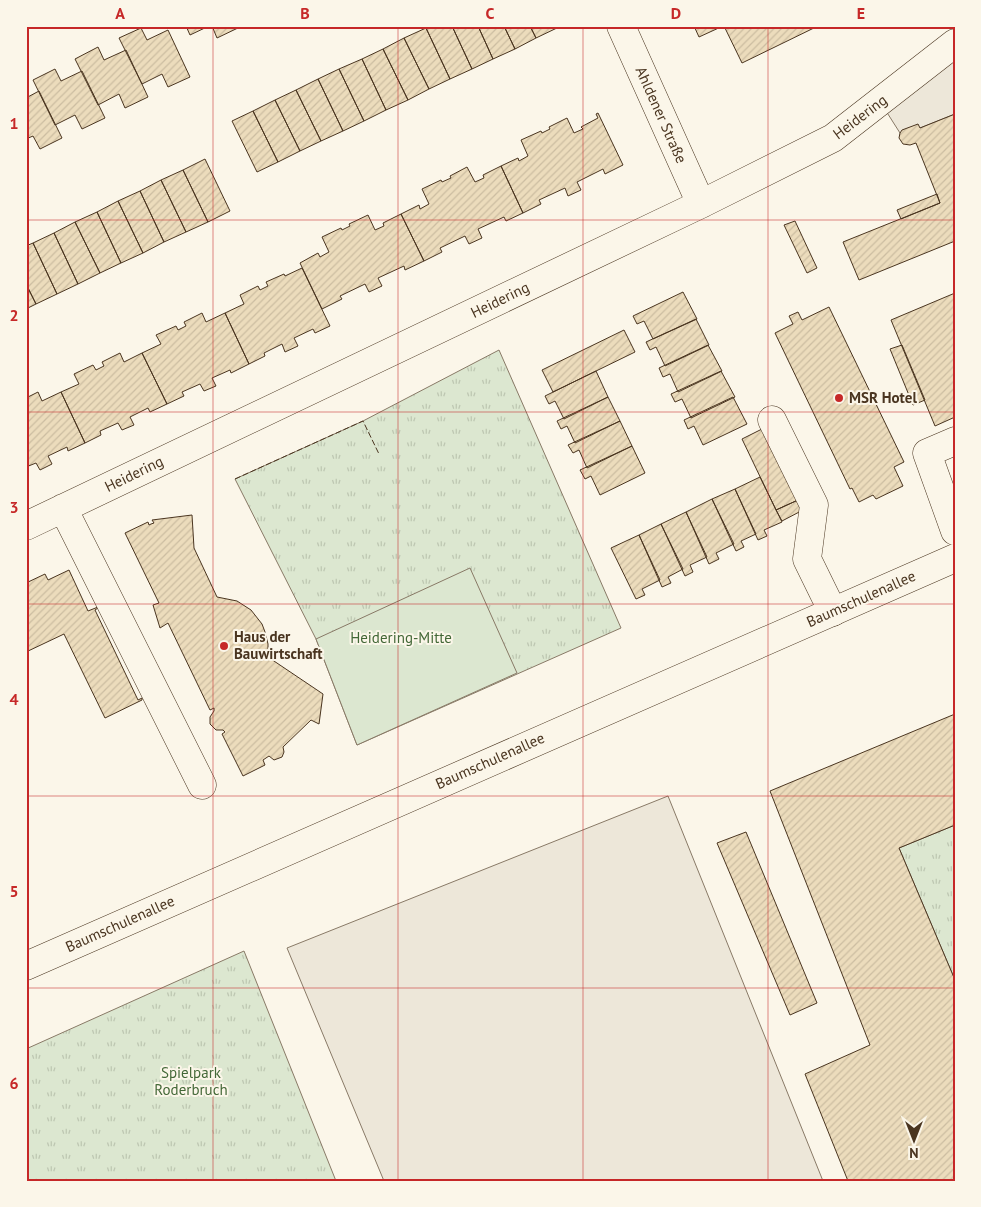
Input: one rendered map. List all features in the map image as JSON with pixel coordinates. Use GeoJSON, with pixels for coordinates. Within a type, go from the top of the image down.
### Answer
{"type":"FeatureCollection","features":[{"type":"Feature","properties":{"kind":"street","name":"Ahldener Straße"},"geometry":{"type":"LineString","coordinates":[[621,26],[701,204]]}},
{"type":"Feature","properties":{"kind":"street","name":"Heidering"},"geometry":{"type":"LineString","coordinates":[[26,526],[701,204],[833,138],[955,43]]}},
{"type":"Feature","properties":{"kind":"street"},"geometry":{"type":"LineString","coordinates":[[772,420],[814,505],[807,559],[833,612]]}},
{"type":"Feature","properties":{"kind":"street"},"geometry":{"type":"LineString","coordinates":[[955,441],[927,453],[955,531]]}},
{"type":"Feature","properties":{"kind":"street"},"geometry":{"type":"LineString","coordinates":[[63,508],[202,784]]}},
{"type":"Feature","properties":{"kind":"street"},"geometry":{"type":"LineString","coordinates":[[78,538],[98,549],[138,630]]}},
{"type":"Feature","properties":{"kind":"street","name":"Baumschulenallee"},"geometry":{"type":"LineString","coordinates":[[26,966],[955,558]]}},
{"type":"Feature","properties":{"kind":"green space","name":"Heidering-Mitte"},"geometry":{"type":"Polygon","coordinates":[[[499,350],[621,628],[357,745],[316,639],[235,479],[363,421],[499,350]]]}},
{"type":"Feature","properties":{"kind":"green space","name":"Heidering-Mitte"},"geometry":{"type":"Polygon","coordinates":[[[470,568],[517,673],[357,745],[316,639],[470,568]]]}},
{"type":"Feature","properties":{"kind":"green space"},"geometry":{"type":"Polygon","coordinates":[[[955,825],[955,980],[899,848],[955,825]]]}},
{"type":"Feature","properties":{"kind":"green space","name":"Spielpark Roderbruch"},"geometry":{"type":"Polygon","coordinates":[[[244,951],[336,1181],[26,1181],[26,1049],[244,951]]]}},
{"type":"Feature","properties":{"kind":"shaded area"},"geometry":{"type":"Polygon","coordinates":[[[955,58],[955,114],[920,128],[900,133],[886,111],[955,58]]]}},
{"type":"Feature","properties":{"kind":"shaded area"},"geometry":{"type":"Polygon","coordinates":[[[668,796],[823,1181],[384,1181],[287,948],[668,796]]]}},
{"type":"Feature","properties":{"kind":"building"},"geometry":{"type":"Polygon","coordinates":[[[186,26],[209,26],[190,35],[186,26]]]}},
{"type":"Feature","properties":{"kind":"building"},"geometry":{"type":"Polygon","coordinates":[[[212,26],[239,26],[240,27],[217,38],[212,26]]]}},
{"type":"Feature","properties":{"kind":"building"},"geometry":{"type":"Polygon","coordinates":[[[429,26],[452,26],[472,69],[450,79],[426,28],[429,26]]]}},
{"type":"Feature","properties":{"kind":"building"},"geometry":{"type":"Polygon","coordinates":[[[452,26],[478,26],[493,59],[472,69],[452,26]]]}},
{"type":"Feature","properties":{"kind":"building"},"geometry":{"type":"Polygon","coordinates":[[[478,26],[504,26],[515,49],[493,59],[478,26]]]}},
{"type":"Feature","properties":{"kind":"building"},"geometry":{"type":"Polygon","coordinates":[[[504,26],[530,26],[536,38],[515,49],[504,26]]]}},
{"type":"Feature","properties":{"kind":"building"},"geometry":{"type":"Polygon","coordinates":[[[530,26],[558,26],[559,27],[536,38],[530,26]]]}},
{"type":"Feature","properties":{"kind":"building"},"geometry":{"type":"Polygon","coordinates":[[[694,26],[723,26],[699,37],[694,26]]]}},
{"type":"Feature","properties":{"kind":"building"},"geometry":{"type":"Polygon","coordinates":[[[724,26],[818,26],[742,63],[724,26]]]}},
{"type":"Feature","properties":{"kind":"building"},"geometry":{"type":"Polygon","coordinates":[[[141,28],[147,40],[168,30],[190,77],[168,87],[162,74],[142,84],[119,38],[141,28]]]}},
{"type":"Feature","properties":{"kind":"building"},"geometry":{"type":"Polygon","coordinates":[[[426,28],[450,79],[429,89],[404,38],[426,28]]]}},
{"type":"Feature","properties":{"kind":"building"},"geometry":{"type":"Polygon","coordinates":[[[404,38],[429,89],[408,100],[383,49],[404,38]]]}},
{"type":"Feature","properties":{"kind":"building"},"geometry":{"type":"Polygon","coordinates":[[[98,47],[104,60],[126,50],[148,97],[125,108],[119,94],[98,105],[75,59],[98,47]]]}},
{"type":"Feature","properties":{"kind":"building"},"geometry":{"type":"Polygon","coordinates":[[[383,49],[408,100],[386,110],[362,59],[383,49]]]}},
{"type":"Feature","properties":{"kind":"building"},"geometry":{"type":"Polygon","coordinates":[[[362,59],[386,110],[364,121],[339,69],[362,59]]]}},
{"type":"Feature","properties":{"kind":"building"},"geometry":{"type":"Polygon","coordinates":[[[55,69],[61,81],[82,71],[105,118],[82,129],[75,115],[55,125],[33,80],[55,69]]]}},
{"type":"Feature","properties":{"kind":"building"},"geometry":{"type":"Polygon","coordinates":[[[339,69],[364,121],[343,131],[318,79],[339,69]]]}},
{"type":"Feature","properties":{"kind":"building"},"geometry":{"type":"Polygon","coordinates":[[[318,79],[343,131],[321,141],[296,90],[318,79]]]}},
{"type":"Feature","properties":{"kind":"building"},"geometry":{"type":"Polygon","coordinates":[[[296,90],[321,141],[300,151],[275,100],[296,90]]]}},
{"type":"Feature","properties":{"kind":"building"},"geometry":{"type":"Polygon","coordinates":[[[39,91],[62,138],[40,149],[33,136],[26,139],[26,98],[39,91]]]}},
{"type":"Feature","properties":{"kind":"building"},"geometry":{"type":"Polygon","coordinates":[[[275,100],[300,151],[278,162],[253,111],[275,100]]]}},
{"type":"Feature","properties":{"kind":"building"},"geometry":{"type":"Polygon","coordinates":[[[253,111],[278,162],[257,172],[232,121],[253,111]]]}},
{"type":"Feature","properties":{"kind":"building"},"geometry":{"type":"Polygon","coordinates":[[[598,113],[623,165],[605,174],[603,169],[577,182],[581,190],[568,196],[565,188],[539,200],[541,204],[523,213],[501,166],[518,158],[519,161],[528,156],[521,140],[541,131],[542,133],[550,129],[549,127],[567,118],[574,133],[598,118],[596,114],[598,113]]]}},
{"type":"Feature","properties":{"kind":"building"},"geometry":{"type":"Polygon","coordinates":[[[955,114],[955,241],[859,280],[843,242],[940,203],[916,143],[910,145],[903,144],[899,138],[900,133],[902,130],[918,124],[920,128],[955,114]]]}},
{"type":"Feature","properties":{"kind":"building"},"geometry":{"type":"Polygon","coordinates":[[[205,159],[230,211],[208,222],[183,170],[205,159]]]}},
{"type":"Feature","properties":{"kind":"building"},"geometry":{"type":"Polygon","coordinates":[[[501,166],[523,213],[506,221],[504,217],[478,229],[482,238],[469,244],[465,236],[440,248],[442,252],[424,261],[401,214],[419,205],[420,209],[429,204],[422,189],[441,180],[442,182],[451,178],[450,176],[467,167],[475,182],[484,178],[483,175],[501,166]]]}},
{"type":"Feature","properties":{"kind":"building"},"geometry":{"type":"Polygon","coordinates":[[[183,170],[208,222],[186,232],[161,180],[183,170]]]}},
{"type":"Feature","properties":{"kind":"building"},"geometry":{"type":"Polygon","coordinates":[[[161,180],[186,232],[164,242],[140,191],[161,180]]]}},
{"type":"Feature","properties":{"kind":"building"},"geometry":{"type":"Polygon","coordinates":[[[140,191],[164,242],[143,253],[118,201],[140,191]]]}},
{"type":"Feature","properties":{"kind":"building"},"geometry":{"type":"Polygon","coordinates":[[[937,194],[940,203],[901,219],[897,210],[937,194]]]}},
{"type":"Feature","properties":{"kind":"building"},"geometry":{"type":"Polygon","coordinates":[[[118,201],[143,253],[121,263],[97,212],[118,201]]]}},
{"type":"Feature","properties":{"kind":"building"},"geometry":{"type":"Polygon","coordinates":[[[97,212],[121,263],[100,273],[75,222],[97,212]]]}},
{"type":"Feature","properties":{"kind":"building"},"geometry":{"type":"Polygon","coordinates":[[[401,214],[424,261],[405,270],[404,266],[378,278],[382,286],[369,292],[365,284],[340,296],[342,299],[322,309],[300,263],[318,253],[320,257],[329,252],[322,237],[341,228],[342,230],[350,226],[349,224],[368,215],[375,230],[384,226],[383,223],[401,214]]]}},
{"type":"Feature","properties":{"kind":"building"},"geometry":{"type":"Polygon","coordinates":[[[795,221],[817,268],[807,273],[784,225],[795,221]]]}},
{"type":"Feature","properties":{"kind":"building"},"geometry":{"type":"Polygon","coordinates":[[[75,222],[100,273],[78,284],[54,233],[75,222]]]}},
{"type":"Feature","properties":{"kind":"building"},"geometry":{"type":"Polygon","coordinates":[[[54,233],[78,284],[57,294],[33,243],[54,233]]]}},
{"type":"Feature","properties":{"kind":"building"},"geometry":{"type":"Polygon","coordinates":[[[33,243],[57,294],[36,304],[26,284],[26,246],[33,243]]]}},
{"type":"Feature","properties":{"kind":"building"},"geometry":{"type":"Polygon","coordinates":[[[302,268],[330,326],[315,333],[313,329],[294,338],[298,346],[285,352],[282,344],[264,353],[265,356],[249,364],[225,313],[244,304],[240,295],[258,286],[260,290],[268,286],[266,282],[302,268]]]}},
{"type":"Feature","properties":{"kind":"building"},"geometry":{"type":"Polygon","coordinates":[[[26,284],[36,304],[26,309],[26,284]]]}},
{"type":"Feature","properties":{"kind":"building"},"geometry":{"type":"Polygon","coordinates":[[[683,292],[697,319],[653,339],[644,321],[637,324],[633,316],[683,292]]]}},
{"type":"Feature","properties":{"kind":"building"},"geometry":{"type":"Polygon","coordinates":[[[955,293],[955,417],[935,426],[891,320],[955,293]]]}},
{"type":"Feature","properties":{"kind":"building","name":"MSR Hotel"},"geometry":{"type":"Polygon","coordinates":[[[829,307],[904,462],[894,467],[903,486],[876,499],[873,495],[859,502],[852,488],[850,489],[775,333],[793,324],[789,316],[798,312],[802,320],[829,307]]]}},
{"type":"Feature","properties":{"kind":"building"},"geometry":{"type":"Polygon","coordinates":[[[202,313],[206,322],[225,313],[249,364],[231,373],[230,370],[212,378],[216,386],[204,391],[200,384],[182,392],[184,396],[167,404],[142,353],[161,344],[156,335],[176,326],[178,330],[186,326],[184,322],[202,313]]]}},
{"type":"Feature","properties":{"kind":"building"},"geometry":{"type":"Polygon","coordinates":[[[696,319],[709,345],[665,366],[656,347],[650,350],[646,342],[696,319]]]}},
{"type":"Feature","properties":{"kind":"building"},"geometry":{"type":"Polygon","coordinates":[[[624,330],[635,352],[553,392],[542,370],[624,330]]]}},
{"type":"Feature","properties":{"kind":"building"},"geometry":{"type":"Polygon","coordinates":[[[708,345],[722,371],[678,392],[670,374],[663,377],[659,368],[708,345]]]}},
{"type":"Feature","properties":{"kind":"building"},"geometry":{"type":"Polygon","coordinates":[[[902,345],[925,400],[913,405],[890,349],[902,345]]]}},
{"type":"Feature","properties":{"kind":"building"},"geometry":{"type":"Polygon","coordinates":[[[120,353],[124,362],[142,353],[167,404],[150,412],[148,408],[130,417],[134,425],[122,430],[118,423],[100,431],[101,435],[85,443],[61,392],[79,384],[74,374],[93,365],[96,370],[104,366],[102,362],[120,353]]]}},
{"type":"Feature","properties":{"kind":"building"},"geometry":{"type":"Polygon","coordinates":[[[596,371],[608,397],[564,419],[555,401],[549,404],[545,396],[596,371]]]}},
{"type":"Feature","properties":{"kind":"building"},"geometry":{"type":"Polygon","coordinates":[[[721,371],[735,397],[691,418],[682,399],[675,402],[671,394],[721,371]]]}},
{"type":"Feature","properties":{"kind":"building"},"geometry":{"type":"Polygon","coordinates":[[[38,392],[42,401],[61,392],[85,443],[68,451],[67,447],[48,456],[52,464],[40,470],[36,463],[26,467],[26,398],[38,392]]]}},
{"type":"Feature","properties":{"kind":"building"},"geometry":{"type":"Polygon","coordinates":[[[608,397],[620,421],[575,443],[567,426],[561,429],[557,421],[608,397]]]}},
{"type":"Feature","properties":{"kind":"building"},"geometry":{"type":"Polygon","coordinates":[[[733,397],[747,424],[703,445],[694,426],[688,429],[684,420],[733,397]]]}},
{"type":"Feature","properties":{"kind":"building"},"geometry":{"type":"Polygon","coordinates":[[[620,421],[632,446],[587,468],[579,450],[573,453],[568,445],[620,421]]]}},
{"type":"Feature","properties":{"kind":"building"},"geometry":{"type":"Polygon","coordinates":[[[764,428],[798,500],[776,510],[742,439],[764,428]]]}},
{"type":"Feature","properties":{"kind":"building"},"geometry":{"type":"Polygon","coordinates":[[[632,446],[645,473],[600,495],[591,476],[585,479],[580,470],[632,446]]]}},
{"type":"Feature","properties":{"kind":"building"},"geometry":{"type":"Polygon","coordinates":[[[760,477],[782,522],[764,530],[767,536],[758,540],[735,489],[760,477]]]}},
{"type":"Feature","properties":{"kind":"building"},"geometry":{"type":"Polygon","coordinates":[[[735,489],[756,534],[741,541],[744,547],[736,551],[712,499],[735,489]]]}},
{"type":"Feature","properties":{"kind":"building"},"geometry":{"type":"Polygon","coordinates":[[[712,499],[734,544],[716,553],[719,559],[709,564],[686,512],[712,499]]]}},
{"type":"Feature","properties":{"kind":"building"},"geometry":{"type":"Polygon","coordinates":[[[798,500],[803,510],[782,521],[776,510],[798,500]]]}},
{"type":"Feature","properties":{"kind":"building"},"geometry":{"type":"Polygon","coordinates":[[[686,512],[707,557],[690,565],[693,572],[685,576],[661,524],[686,512]]]}},
{"type":"Feature","properties":{"kind":"building","name":"Haus der Bauwirtschaft"},"geometry":{"type":"Polygon","coordinates":[[[192,515],[194,548],[217,597],[237,601],[251,610],[262,624],[265,632],[268,644],[268,657],[323,694],[319,724],[311,720],[283,747],[282,757],[274,760],[269,756],[263,760],[265,765],[243,776],[222,734],[225,732],[223,730],[216,730],[210,724],[210,717],[214,708],[210,710],[168,623],[160,628],[153,605],[159,603],[125,533],[148,522],[149,525],[154,523],[152,520],[192,515]]]}},
{"type":"Feature","properties":{"kind":"building"},"geometry":{"type":"Polygon","coordinates":[[[661,524],[683,569],[668,577],[671,583],[662,587],[639,535],[661,524]]]}},
{"type":"Feature","properties":{"kind":"building"},"geometry":{"type":"Polygon","coordinates":[[[639,535],[660,580],[642,589],[645,595],[636,599],[611,548],[639,535]]]}},
{"type":"Feature","properties":{"kind":"building"},"geometry":{"type":"Polygon","coordinates":[[[69,570],[88,611],[98,607],[95,610],[138,700],[142,698],[142,700],[105,718],[64,634],[26,652],[26,583],[45,574],[48,580],[69,570]]]}},
{"type":"Feature","properties":{"kind":"building"},"geometry":{"type":"Polygon","coordinates":[[[955,714],[955,825],[899,848],[955,980],[955,1181],[848,1181],[805,1074],[870,1045],[770,791],[955,714]]]}},
{"type":"Feature","properties":{"kind":"building"},"geometry":{"type":"Polygon","coordinates":[[[746,832],[817,1003],[790,1015],[717,843],[746,832]]]}},
{"type":"Feature","properties":{"kind":"fence"},"geometry":{"type":"LineString","coordinates":[[235,479],[363,421],[379,454]]}},
{"type":"Feature","properties":{"kind":"place","name":"MSR Hotel"},"geometry":{"type":"Point","coordinates":[839,398]}},
{"type":"Feature","properties":{"kind":"place","name":"Haus der Bauwirtschaft"},"geometry":{"type":"Point","coordinates":[224,646]}}]}
